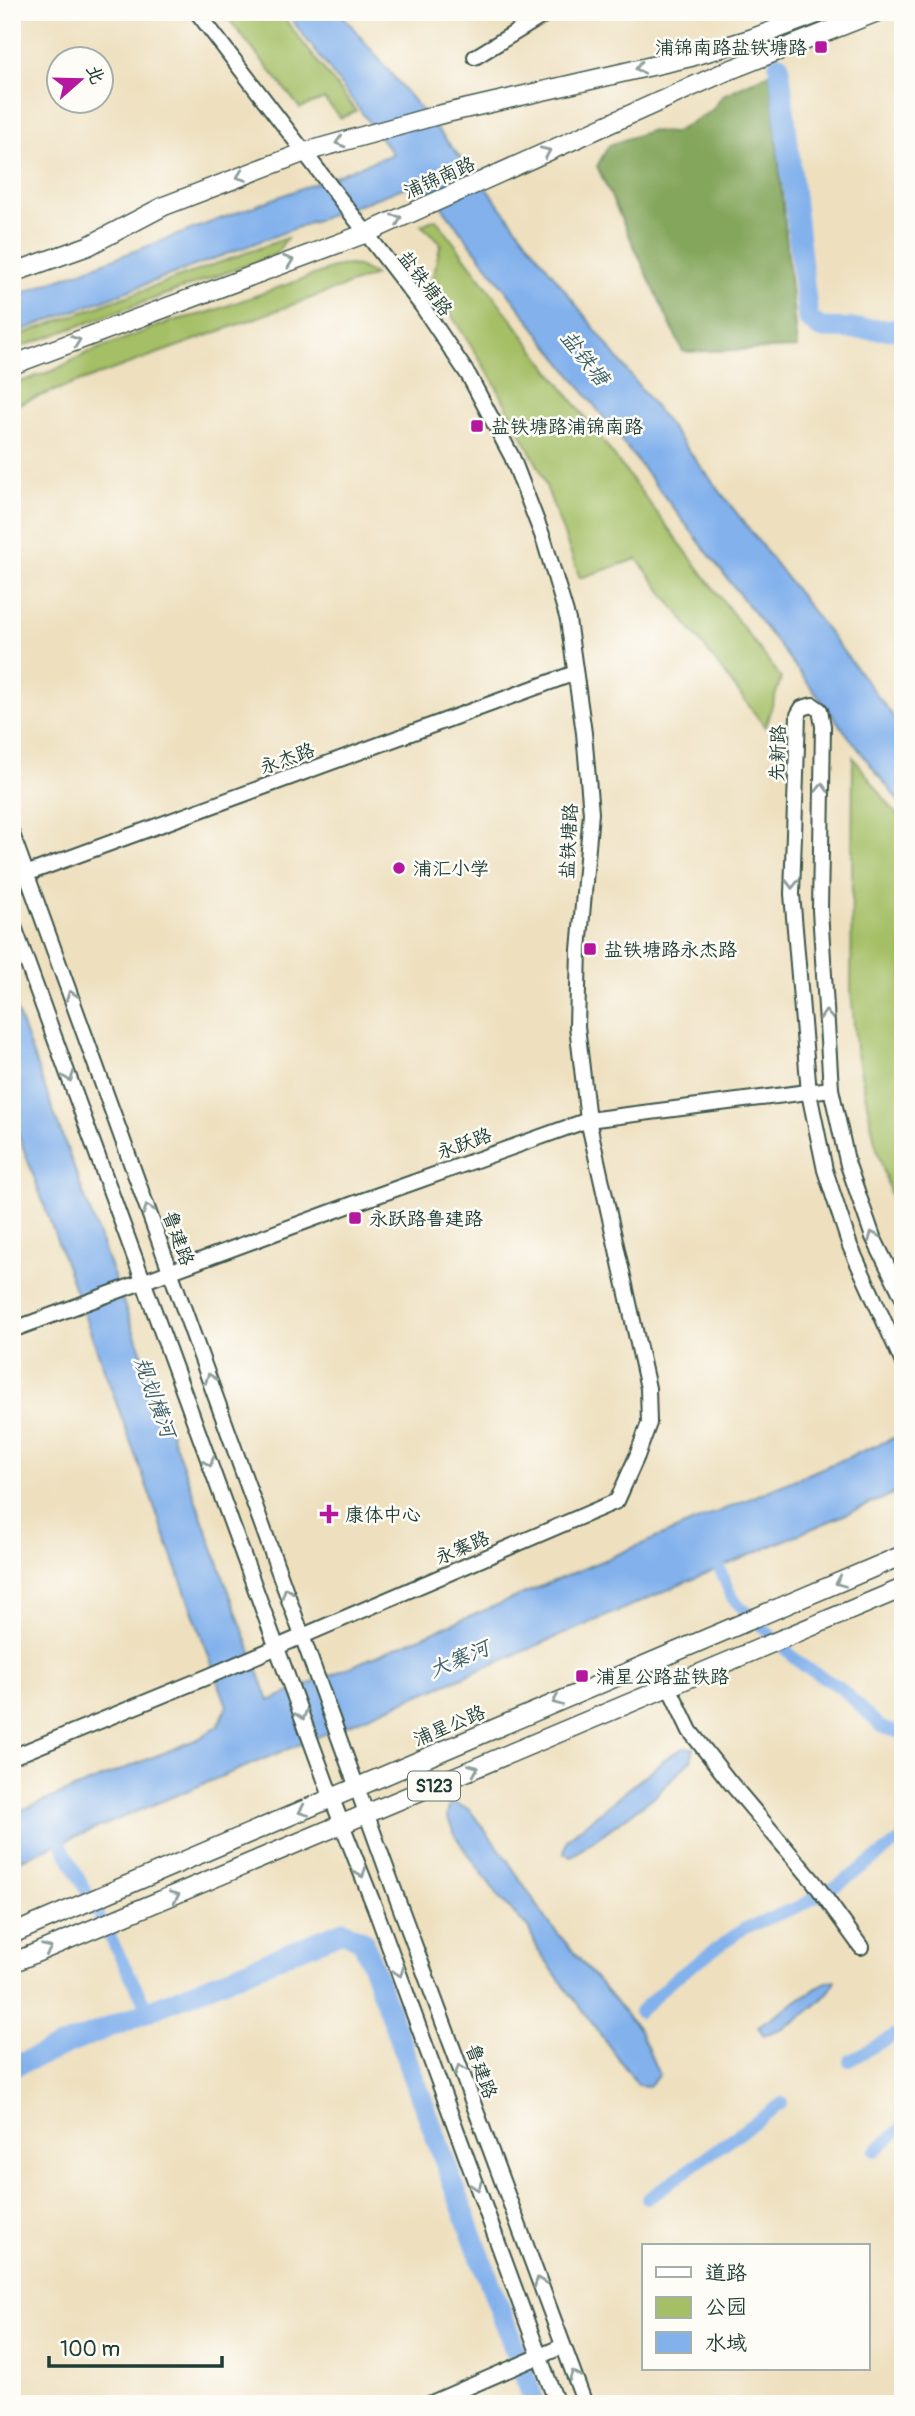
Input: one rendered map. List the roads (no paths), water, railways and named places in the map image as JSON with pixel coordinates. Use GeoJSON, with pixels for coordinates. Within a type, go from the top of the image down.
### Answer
{"type":"FeatureCollection","features":[{"type":"Feature","properties":{"kind":"main road"},"geometry":{"type":"LineString","coordinates":[[12,273],[88,246],[164,206],[305,152],[439,115],[691,57],[753,38],[822,12]]}},
{"type":"Feature","properties":{"kind":"main road","name":"浦锦南路"},"geometry":{"type":"LineString","coordinates":[[12,365],[364,234],[727,71],[877,12]]}},
{"type":"Feature","properties":{"kind":"main road","name":"浦星公路"},"geometry":{"type":"LineString","coordinates":[[12,1934],[903,1555]]}},
{"type":"Feature","properties":{"kind":"main road","name":"S123"},"geometry":{"type":"LineString","coordinates":[[12,1963],[903,1588]]}},
{"type":"Feature","properties":{"kind":"street"},"geometry":{"type":"LineString","coordinates":[[197,12],[305,152]]}},
{"type":"Feature","properties":{"kind":"street"},"geometry":{"type":"LineString","coordinates":[[475,57],[550,12]]}},
{"type":"Feature","properties":{"kind":"street","name":"盐铁塘路"},"geometry":{"type":"LineString","coordinates":[[305,152],[364,234],[422,306],[469,376],[512,457],[544,540],[568,620],[584,733],[591,813],[579,950],[577,1026],[588,1120],[648,1388],[649,1423],[637,1456]]}},
{"type":"Feature","properties":{"kind":"street","name":"永杰路"},"geometry":{"type":"LineString","coordinates":[[12,878],[575,673]]}},
{"type":"Feature","properties":{"kind":"street","name":"先新路"},"geometry":{"type":"LineString","coordinates":[[903,1298],[873,1237],[848,1165],[831,1089],[820,910],[823,726],[820,709],[813,705],[802,708],[798,715],[792,894],[809,1093],[825,1170],[850,1246],[903,1363]]}},
{"type":"Feature","properties":{"kind":"street","name":"鲁建路"},"geometry":{"type":"LineString","coordinates":[[12,834],[367,1814],[585,2404]]}},
{"type":"Feature","properties":{"kind":"street"},"geometry":{"type":"LineString","coordinates":[[12,921],[332,1799],[557,2404]]}},
{"type":"Feature","properties":{"kind":"street","name":"永跃路"},"geometry":{"type":"LineString","coordinates":[[12,1330],[172,1273],[362,1200],[588,1120],[831,1089]]}},
{"type":"Feature","properties":{"kind":"street","name":"永寨路"},"geometry":{"type":"LineString","coordinates":[[12,1757],[257,1656],[617,1501],[637,1456]]}},
{"type":"Feature","properties":{"kind":"street"},"geometry":{"type":"LineString","coordinates":[[669,1687],[690,1731],[814,1882],[861,1947]]}},
{"type":"Feature","properties":{"kind":"street"},"geometry":{"type":"LineString","coordinates":[[429,2404],[563,2346]]}},
{"type":"Feature","properties":{"kind":"water","name":"盐铁塘"},"geometry":{"type":"Polygon","coordinates":[[[286,12],[340,12],[494,198],[903,729],[903,807],[422,181],[12,334],[12,297],[393,154],[286,12]]]}},
{"type":"Feature","properties":{"kind":"water"},"geometry":{"type":"Polygon","coordinates":[[[12,998],[269,1701],[903,1434],[903,1490],[458,1679],[12,1863],[12,1814],[198,1739],[218,1726],[227,1706],[12,1117],[12,998]]]}},
{"type":"Feature","properties":{"kind":"water"},"geometry":{"type":"Polygon","coordinates":[[[683,1748],[694,1748],[691,1760],[655,1796],[571,1857],[564,1853],[567,1839],[669,1756],[683,1748]]]}},
{"type":"Feature","properties":{"kind":"water"},"geometry":{"type":"Polygon","coordinates":[[[450,1802],[469,1809],[506,1858],[549,1923],[640,2031],[659,2075],[649,2086],[638,2085],[539,1952],[529,1929],[500,1898],[456,1837],[447,1816],[450,1802]]]}},
{"type":"Feature","properties":{"kind":"water"},"geometry":{"type":"Polygon","coordinates":[[[835,1980],[828,1993],[806,2013],[783,2028],[763,2035],[758,2026],[826,1982],[835,1980]]]}},
{"type":"Feature","properties":{"kind":"waterway"},"geometry":{"type":"LineString","coordinates":[[779,65],[808,318],[820,328],[903,330]]}},
{"type":"Feature","properties":{"kind":"waterway"},"geometry":{"type":"LineString","coordinates":[[713,1553],[732,1598],[802,1665],[841,1688],[881,1727],[903,1734]]}},
{"type":"Feature","properties":{"kind":"waterway"},"geometry":{"type":"LineString","coordinates":[[54,1830],[148,2010]]}},
{"type":"Feature","properties":{"kind":"waterway"},"geometry":{"type":"LineString","coordinates":[[639,2012],[674,1979],[743,1929],[800,1906],[841,1883],[903,1838]]}},
{"type":"Feature","properties":{"kind":"waterway"},"geometry":{"type":"LineString","coordinates":[[12,2067],[343,1931],[363,1941],[535,2404]]}},
{"type":"Feature","properties":{"kind":"waterway"},"geometry":{"type":"LineString","coordinates":[[849,2061],[903,2030]]}},
{"type":"Feature","properties":{"kind":"waterway"},"geometry":{"type":"LineString","coordinates":[[647,2199],[782,2103]]}},
{"type":"Feature","properties":{"kind":"waterway"},"geometry":{"type":"LineString","coordinates":[[875,2151],[903,2127]]}},
{"type":"Feature","properties":{"kind":"place","name":"浦锦南路盐铁塘路"},"geometry":{"type":"Point","coordinates":[821,47]}},
{"type":"Feature","properties":{"kind":"place","name":"盐铁塘路浦锦南路"},"geometry":{"type":"Point","coordinates":[477,426]}},
{"type":"Feature","properties":{"kind":"place","name":"浦汇小学"},"geometry":{"type":"Point","coordinates":[399,868]}},
{"type":"Feature","properties":{"kind":"place","name":"盐铁塘路永杰路"},"geometry":{"type":"Point","coordinates":[590,949]}},
{"type":"Feature","properties":{"kind":"place","name":"永跃路鲁建路"},"geometry":{"type":"Point","coordinates":[355,1218]}},
{"type":"Feature","properties":{"kind":"place","name":"康体中心"},"geometry":{"type":"Point","coordinates":[329,1514]}},
{"type":"Feature","properties":{"kind":"place","name":"浦星公路盐铁路"},"geometry":{"type":"Point","coordinates":[582,1676]}},
{"type":"Feature","properties":{"kind":"water label","name":"规划横河"},"geometry":{"type":"Point","coordinates":[155,1397]}},
{"type":"Feature","properties":{"kind":"water label","name":"大寨河"},"geometry":{"type":"Point","coordinates":[459,1659]}}]}
